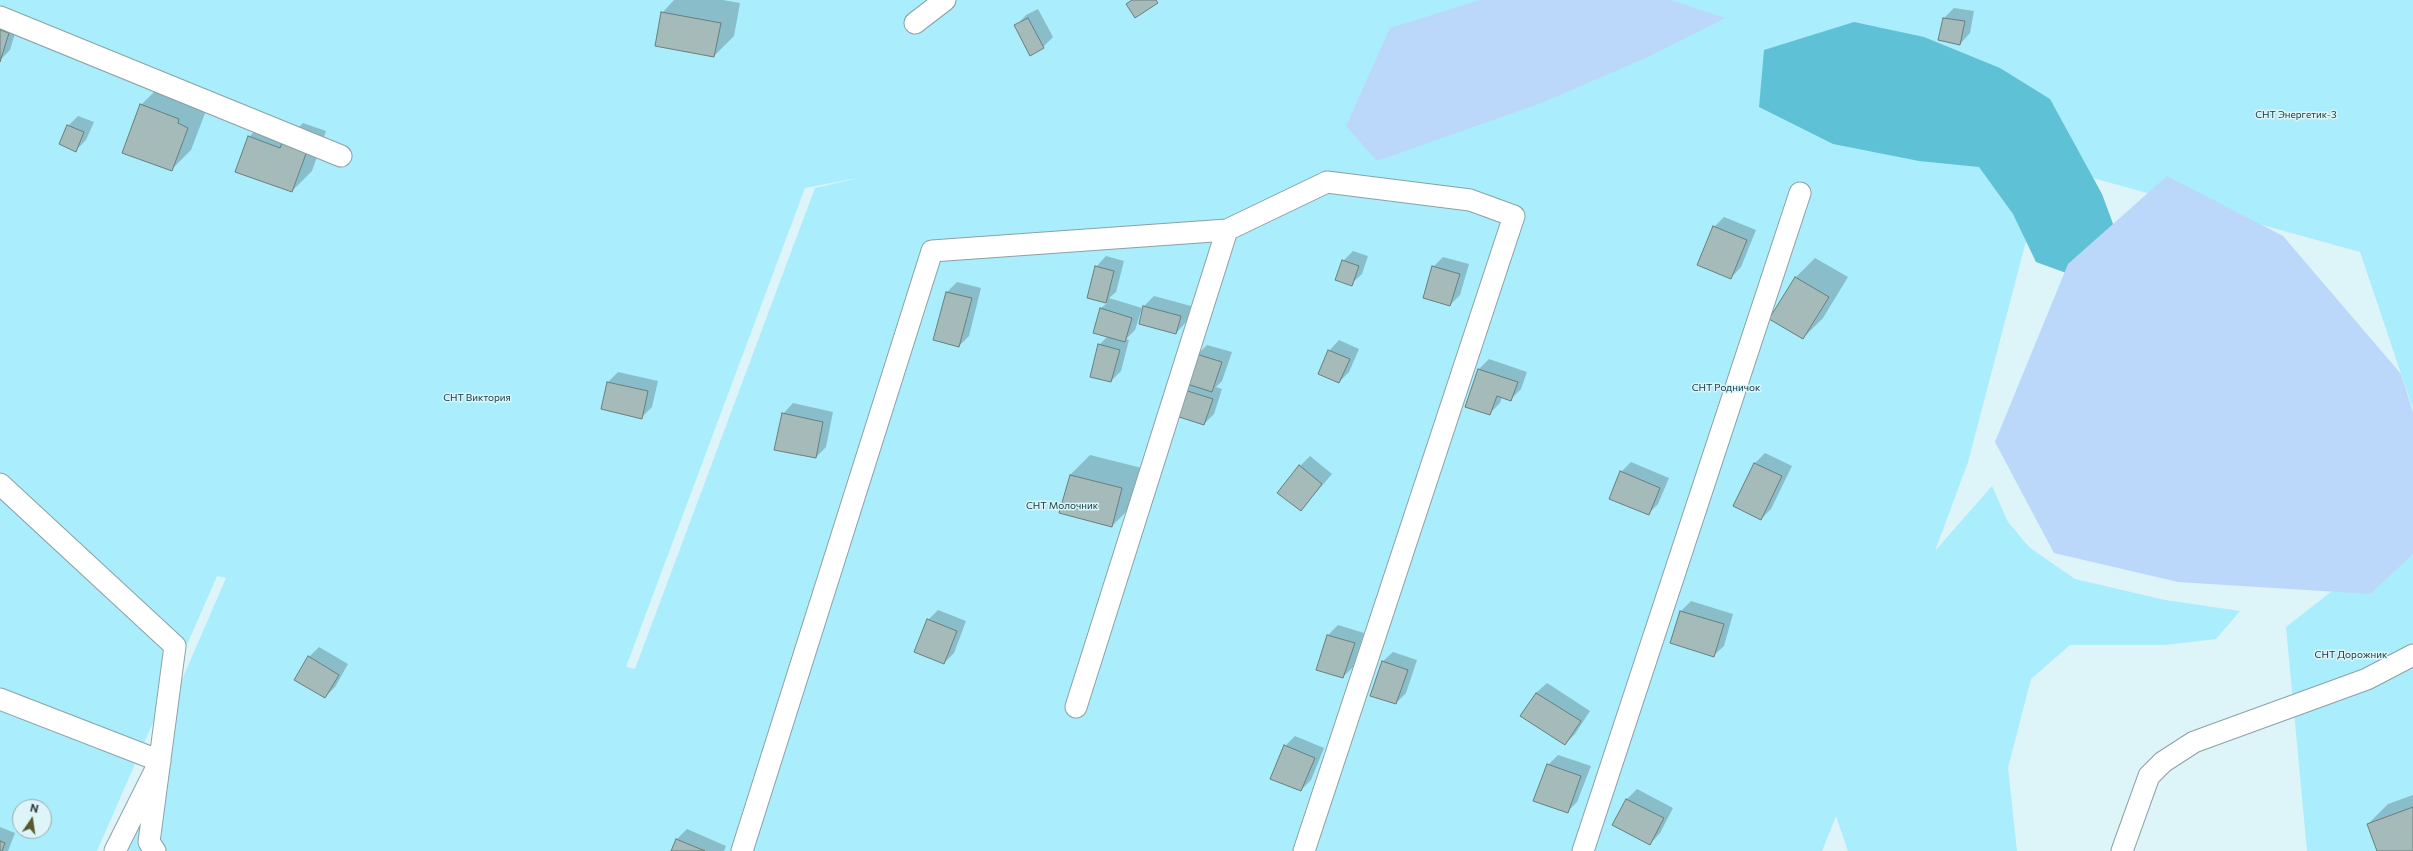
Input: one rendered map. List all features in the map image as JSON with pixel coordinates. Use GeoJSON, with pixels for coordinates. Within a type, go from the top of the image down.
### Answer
{"type":"FeatureCollection","features":[{"type":"Feature","properties":{"kind":"lane"},"geometry":{"type":"LineString","coordinates":[[915,24],[945,0]]}},
{"type":"Feature","properties":{"kind":"lane"},"geometry":{"type":"LineString","coordinates":[[0,17],[341,156]]}},
{"type":"Feature","properties":{"kind":"lane"},"geometry":{"type":"LineString","coordinates":[[742,851],[932,251],[1227,230],[1327,182],[1470,200],[1514,216],[1304,851]]}},
{"type":"Feature","properties":{"kind":"lane"},"geometry":{"type":"LineString","coordinates":[[1583,851],[1800,193]]}},
{"type":"Feature","properties":{"kind":"lane"},"geometry":{"type":"LineString","coordinates":[[1076,707],[1227,230]]}},
{"type":"Feature","properties":{"kind":"lane"},"geometry":{"type":"LineString","coordinates":[[0,484],[175,646],[149,842],[155,851]]}},
{"type":"Feature","properties":{"kind":"lane"},"geometry":{"type":"LineString","coordinates":[[2122,851],[2149,776],[2163,762],[2194,742],[2367,679],[2413,655]]}},
{"type":"Feature","properties":{"kind":"lane"},"geometry":{"type":"LineString","coordinates":[[0,699],[160,761]]}},
{"type":"Feature","properties":{"kind":"lane"},"geometry":{"type":"LineString","coordinates":[[115,851],[160,761]]}},
{"type":"Feature","properties":{"kind":"green space"},"geometry":{"type":"Polygon","coordinates":[[[0,0],[2413,0],[2413,409],[2360,252],[2046,165],[1968,462],[1935,551],[1992,486],[2008,522],[2029,547],[2075,579],[2165,600],[2240,611],[2216,639],[2165,645],[2070,645],[2031,679],[2008,768],[2017,851],[1848,851],[1836,816],[1822,851],[108,851],[226,578],[217,576],[97,851],[0,851],[0,0]],[[863,177],[805,188],[626,667],[635,669],[815,188],[863,177]]]}},
{"type":"Feature","properties":{"kind":"green space","name":"СНТ Дорожник"},"geometry":{"type":"Polygon","coordinates":[[[2413,528],[2413,851],[2307,851],[2286,627],[2413,528]]]}},
{"type":"Feature","properties":{"kind":"shaded area"},"geometry":{"type":"Polygon","coordinates":[[[1480,0],[1671,0],[1725,18],[1650,56],[1544,102],[1377,161],[1346,126],[1390,28],[1480,0]]]}},
{"type":"Feature","properties":{"kind":"shaded area"},"geometry":{"type":"Polygon","coordinates":[[[1854,22],[1924,37],[2000,68],[2050,99],[2102,194],[2119,240],[2091,282],[2036,262],[2013,214],[1979,167],[1919,161],[1833,144],[1759,107],[1764,50],[1854,22]]]}},
{"type":"Feature","properties":{"kind":"shaded area"},"geometry":{"type":"Polygon","coordinates":[[[2167,176],[2283,236],[2401,374],[2413,412],[2413,554],[2370,594],[2178,582],[2054,553],[1995,442],[2068,264],[2167,176]]]}},
{"type":"Feature","properties":{"kind":"building"},"geometry":{"type":"Polygon","coordinates":[[[1132,0],[1156,0],[1158,3],[1135,18],[1126,4],[1132,0]]]}},
{"type":"Feature","properties":{"kind":"building"},"geometry":{"type":"Polygon","coordinates":[[[661,12],[721,23],[714,57],[655,46],[661,12]]]}},
{"type":"Feature","properties":{"kind":"building"},"geometry":{"type":"Polygon","coordinates":[[[1028,18],[1044,48],[1030,56],[1014,25],[1028,18]]]}},
{"type":"Feature","properties":{"kind":"building"},"geometry":{"type":"Polygon","coordinates":[[[1943,18],[1965,21],[1960,45],[1938,40],[1943,18]]]}},
{"type":"Feature","properties":{"kind":"building"},"geometry":{"type":"Polygon","coordinates":[[[0,30],[9,33],[0,62],[0,30]]]}},
{"type":"Feature","properties":{"kind":"building"},"geometry":{"type":"Polygon","coordinates":[[[140,104],[179,119],[178,123],[188,128],[172,171],[122,153],[140,104]]]}},
{"type":"Feature","properties":{"kind":"building"},"geometry":{"type":"Polygon","coordinates":[[[67,125],[84,132],[76,152],[59,144],[67,125]]]}},
{"type":"Feature","properties":{"kind":"building"},"geometry":{"type":"Polygon","coordinates":[[[248,136],[280,148],[282,143],[307,151],[292,192],[235,172],[248,136]]]}},
{"type":"Feature","properties":{"kind":"building"},"geometry":{"type":"Polygon","coordinates":[[[1713,226],[1747,240],[1731,279],[1697,265],[1713,226]]]}},
{"type":"Feature","properties":{"kind":"building"},"geometry":{"type":"Polygon","coordinates":[[[1342,260],[1359,266],[1352,286],[1335,280],[1342,260]]]}},
{"type":"Feature","properties":{"kind":"building"},"geometry":{"type":"Polygon","coordinates":[[[1095,266],[1114,271],[1106,303],[1087,298],[1095,266]]]}},
{"type":"Feature","properties":{"kind":"building"},"geometry":{"type":"Polygon","coordinates":[[[1432,266],[1460,274],[1450,306],[1423,298],[1432,266]]]}},
{"type":"Feature","properties":{"kind":"building"},"geometry":{"type":"Polygon","coordinates":[[[1795,277],[1829,297],[1803,339],[1769,319],[1795,277]]]}},
{"type":"Feature","properties":{"kind":"building"},"geometry":{"type":"Polygon","coordinates":[[[946,292],[972,298],[959,347],[933,340],[946,292]]]}},
{"type":"Feature","properties":{"kind":"building"},"geometry":{"type":"Polygon","coordinates":[[[1143,306],[1181,316],[1176,334],[1139,324],[1143,306]]]}},
{"type":"Feature","properties":{"kind":"building"},"geometry":{"type":"Polygon","coordinates":[[[1100,308],[1132,318],[1125,342],[1093,333],[1100,308]]]}},
{"type":"Feature","properties":{"kind":"building"},"geometry":{"type":"Polygon","coordinates":[[[1098,344],[1120,350],[1111,382],[1090,377],[1098,344]]]}},
{"type":"Feature","properties":{"kind":"building"},"geometry":{"type":"Polygon","coordinates":[[[1328,350],[1350,359],[1339,383],[1318,374],[1328,350]]]}},
{"type":"Feature","properties":{"kind":"building"},"geometry":{"type":"Polygon","coordinates":[[[1196,354],[1222,362],[1212,392],[1187,384],[1196,354]]]}},
{"type":"Feature","properties":{"kind":"building"},"geometry":{"type":"Polygon","coordinates":[[[1478,369],[1518,382],[1511,401],[1497,396],[1490,415],[1465,407],[1478,369]]]}},
{"type":"Feature","properties":{"kind":"building"},"geometry":{"type":"Polygon","coordinates":[[[607,382],[648,391],[642,419],[601,409],[607,382]]]}},
{"type":"Feature","properties":{"kind":"building"},"geometry":{"type":"Polygon","coordinates":[[[1181,389],[1213,399],[1204,425],[1173,415],[1181,389]]]}},
{"type":"Feature","properties":{"kind":"building"},"geometry":{"type":"Polygon","coordinates":[[[782,413],[823,422],[816,458],[774,450],[782,413]]]}},
{"type":"Feature","properties":{"kind":"building"},"geometry":{"type":"Polygon","coordinates":[[[1754,463],[1782,476],[1761,520],[1733,506],[1754,463]]]}},
{"type":"Feature","properties":{"kind":"building"},"geometry":{"type":"Polygon","coordinates":[[[1299,465],[1322,484],[1301,511],[1277,493],[1299,465]]]}},
{"type":"Feature","properties":{"kind":"building"},"geometry":{"type":"Polygon","coordinates":[[[1620,471],[1660,488],[1649,515],[1609,499],[1620,471]]]}},
{"type":"Feature","properties":{"kind":"building"},"geometry":{"type":"Polygon","coordinates":[[[1070,475],[1122,488],[1112,527],[1059,513],[1070,475]]]}},
{"type":"Feature","properties":{"kind":"building"},"geometry":{"type":"Polygon","coordinates":[[[1680,611],[1724,624],[1714,657],[1670,643],[1680,611]]]}},
{"type":"Feature","properties":{"kind":"building"},"geometry":{"type":"Polygon","coordinates":[[[927,619],[957,631],[944,664],[914,652],[927,619]]]}},
{"type":"Feature","properties":{"kind":"building"},"geometry":{"type":"Polygon","coordinates":[[[1327,635],[1355,643],[1343,678],[1316,670],[1327,635]]]}},
{"type":"Feature","properties":{"kind":"building"},"geometry":{"type":"Polygon","coordinates":[[[308,656],[339,675],[325,698],[294,680],[308,656]]]}},
{"type":"Feature","properties":{"kind":"building"},"geometry":{"type":"Polygon","coordinates":[[[1382,661],[1408,670],[1396,704],[1370,696],[1382,661]]]}},
{"type":"Feature","properties":{"kind":"building"},"geometry":{"type":"Polygon","coordinates":[[[1536,693],[1581,721],[1565,745],[1520,716],[1536,693]]]}},
{"type":"Feature","properties":{"kind":"building"},"geometry":{"type":"Polygon","coordinates":[[[1284,745],[1315,758],[1301,791],[1270,779],[1284,745]]]}},
{"type":"Feature","properties":{"kind":"building"},"geometry":{"type":"Polygon","coordinates":[[[1547,764],[1581,776],[1568,813],[1533,801],[1547,764]]]}},
{"type":"Feature","properties":{"kind":"building"},"geometry":{"type":"Polygon","coordinates":[[[1626,799],[1664,818],[1650,845],[1612,825],[1626,799]]]}},
{"type":"Feature","properties":{"kind":"building"},"geometry":{"type":"Polygon","coordinates":[[[2413,807],[2413,851],[2377,851],[2367,824],[2413,807]]]}},
{"type":"Feature","properties":{"kind":"building"},"geometry":{"type":"Polygon","coordinates":[[[676,839],[705,851],[671,851],[676,839]]]}},
{"type":"Feature","properties":{"kind":"building"},"geometry":{"type":"Polygon","coordinates":[[[0,841],[5,843],[2,851],[0,851],[0,841]]]}},
{"type":"Feature","properties":{"kind":"park label","name":"СНТ Энергетик-3"},"geometry":{"type":"Point","coordinates":[2296,115]}},
{"type":"Feature","properties":{"kind":"park label","name":"СНТ Родничок"},"geometry":{"type":"Point","coordinates":[1726,388]}},
{"type":"Feature","properties":{"kind":"park label","name":"СНТ Виктория"},"geometry":{"type":"Point","coordinates":[477,398]}},
{"type":"Feature","properties":{"kind":"park label","name":"СНТ Молочник"},"geometry":{"type":"Point","coordinates":[1062,506]}}]}
